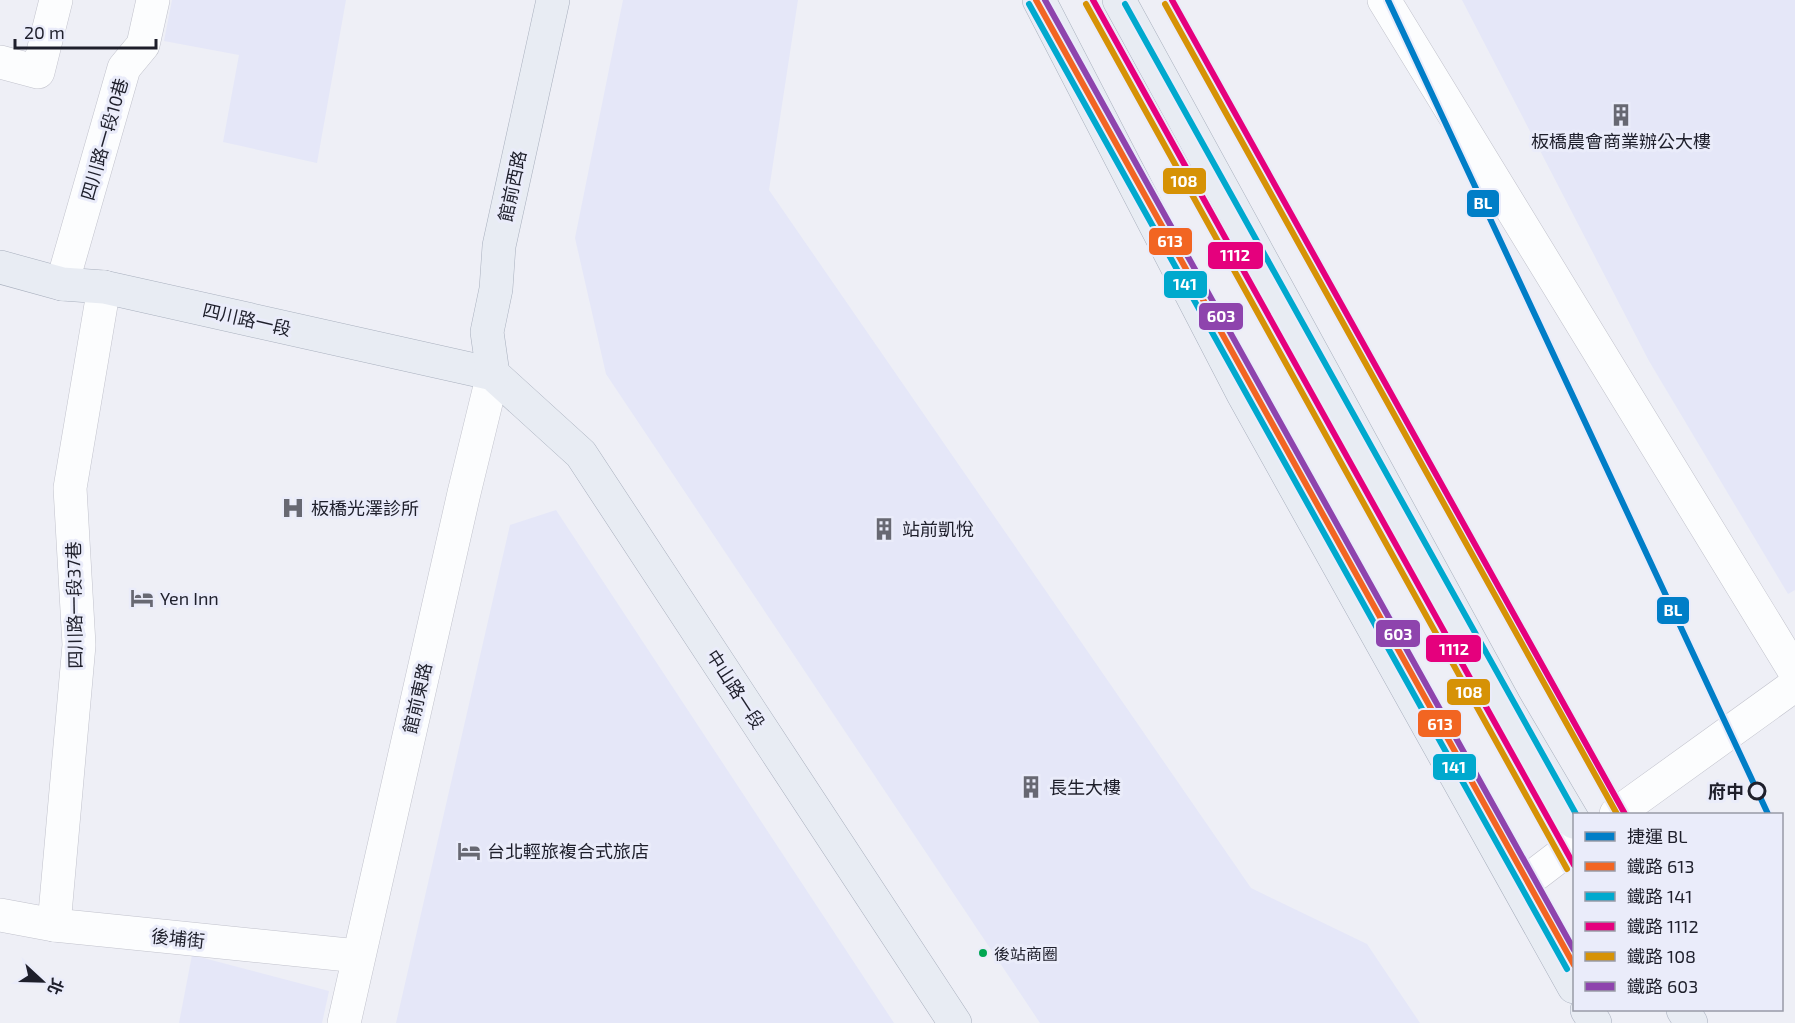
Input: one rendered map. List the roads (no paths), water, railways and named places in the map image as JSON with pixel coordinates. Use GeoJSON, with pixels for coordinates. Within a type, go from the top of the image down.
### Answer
{"type":"FeatureCollection","features":[{"type":"Feature","properties":{"kind":"main road","name":"館前西路"},"geometry":{"type":"LineString","coordinates":[[493,374],[487,332],[496,289],[499,246],[554,0]]}},
{"type":"Feature","properties":{"kind":"main road"},"geometry":{"type":"LineString","coordinates":[[1039,0],[1243,394],[1573,983]]}},
{"type":"Feature","properties":{"kind":"main road"},"geometry":{"type":"LineString","coordinates":[[1119,0],[1499,694],[1573,819]]}},
{"type":"Feature","properties":{"kind":"main road","name":"四川路一段"},"geometry":{"type":"LineString","coordinates":[[0,267],[62,284],[104,287],[493,374]]}},
{"type":"Feature","properties":{"kind":"main road","name":"中山路一段"},"geometry":{"type":"LineString","coordinates":[[493,374],[581,454],[955,1023]]}},
{"type":"Feature","properties":{"kind":"street"},"geometry":{"type":"LineString","coordinates":[[0,62],[38,72],[56,0]]}},
{"type":"Feature","properties":{"kind":"street","name":"四川路一段10巷"},"geometry":{"type":"LineString","coordinates":[[62,284],[124,68],[143,45],[153,0]]}},
{"type":"Feature","properties":{"kind":"street"},"geometry":{"type":"LineString","coordinates":[[1384,0],[1795,672]]}},
{"type":"Feature","properties":{"kind":"street","name":"四川路一段37巷"},"geometry":{"type":"LineString","coordinates":[[54,925],[79,645],[70,488],[104,287]]}},
{"type":"Feature","properties":{"kind":"street","name":"館前東路"},"geometry":{"type":"LineString","coordinates":[[344,1023],[461,504],[493,374]]}},
{"type":"Feature","properties":{"kind":"street"},"geometry":{"type":"LineString","coordinates":[[1617,813],[1795,685]]}},
{"type":"Feature","properties":{"kind":"street"},"geometry":{"type":"LineString","coordinates":[[1519,887],[1573,846]]}},
{"type":"Feature","properties":{"kind":"street","name":"後埔街"},"geometry":{"type":"LineString","coordinates":[[0,915],[54,925],[358,956]]}},
{"type":"Feature","properties":{"kind":"metro line","name":"BL"},"geometry":{"type":"LineString","coordinates":[[1388,0],[1768,813]]}},
{"type":"Feature","properties":{"kind":"rail line","name":"613"},"geometry":{"type":"LineString","coordinates":[[1036,0],[1573,963]]}},
{"type":"Feature","properties":{"kind":"rail line","name":"603"},"geometry":{"type":"LineString","coordinates":[[1045,0],[1573,948]]}},
{"type":"Feature","properties":{"kind":"rail line","name":"1112"},"geometry":{"type":"LineString","coordinates":[[1093,0],[1573,863]]}},
{"type":"Feature","properties":{"kind":"rail line","name":"1112"},"geometry":{"type":"LineString","coordinates":[[1172,0],[1624,813]]}},
{"type":"Feature","properties":{"kind":"rail line","name":"141"},"geometry":{"type":"LineString","coordinates":[[1029,4],[1567,969]]}},
{"type":"Feature","properties":{"kind":"rail line","name":"108"},"geometry":{"type":"LineString","coordinates":[[1086,4],[1567,869]]}},
{"type":"Feature","properties":{"kind":"rail line","name":"141"},"geometry":{"type":"LineString","coordinates":[[1125,4],[1575,813]]}},
{"type":"Feature","properties":{"kind":"rail line","name":"108"},"geometry":{"type":"LineString","coordinates":[[1165,4],[1616,813]]}},
{"type":"Feature","properties":{"kind":"place","name":"板橋農會商業辦公大樓"},"geometry":{"type":"Point","coordinates":[1621,115]}},
{"type":"Feature","properties":{"kind":"place","name":"板橋光澤診所"},"geometry":{"type":"Point","coordinates":[293,508]}},
{"type":"Feature","properties":{"kind":"place","name":"站前凱悅"},"geometry":{"type":"Point","coordinates":[884,529]}},
{"type":"Feature","properties":{"kind":"place","name":"Yen Inn"},"geometry":{"type":"Point","coordinates":[142,598]}},
{"type":"Feature","properties":{"kind":"place","name":"長生大樓"},"geometry":{"type":"Point","coordinates":[1031,787]}},
{"type":"Feature","properties":{"kind":"place","name":"府中"},"geometry":{"type":"Point","coordinates":[1757,791]}},
{"type":"Feature","properties":{"kind":"place","name":"台北輕旅複合式旅店"},"geometry":{"type":"Point","coordinates":[469,851]}},
{"type":"Feature","properties":{"kind":"place","name":"後站商圈"},"geometry":{"type":"Point","coordinates":[983,953]}}]}
